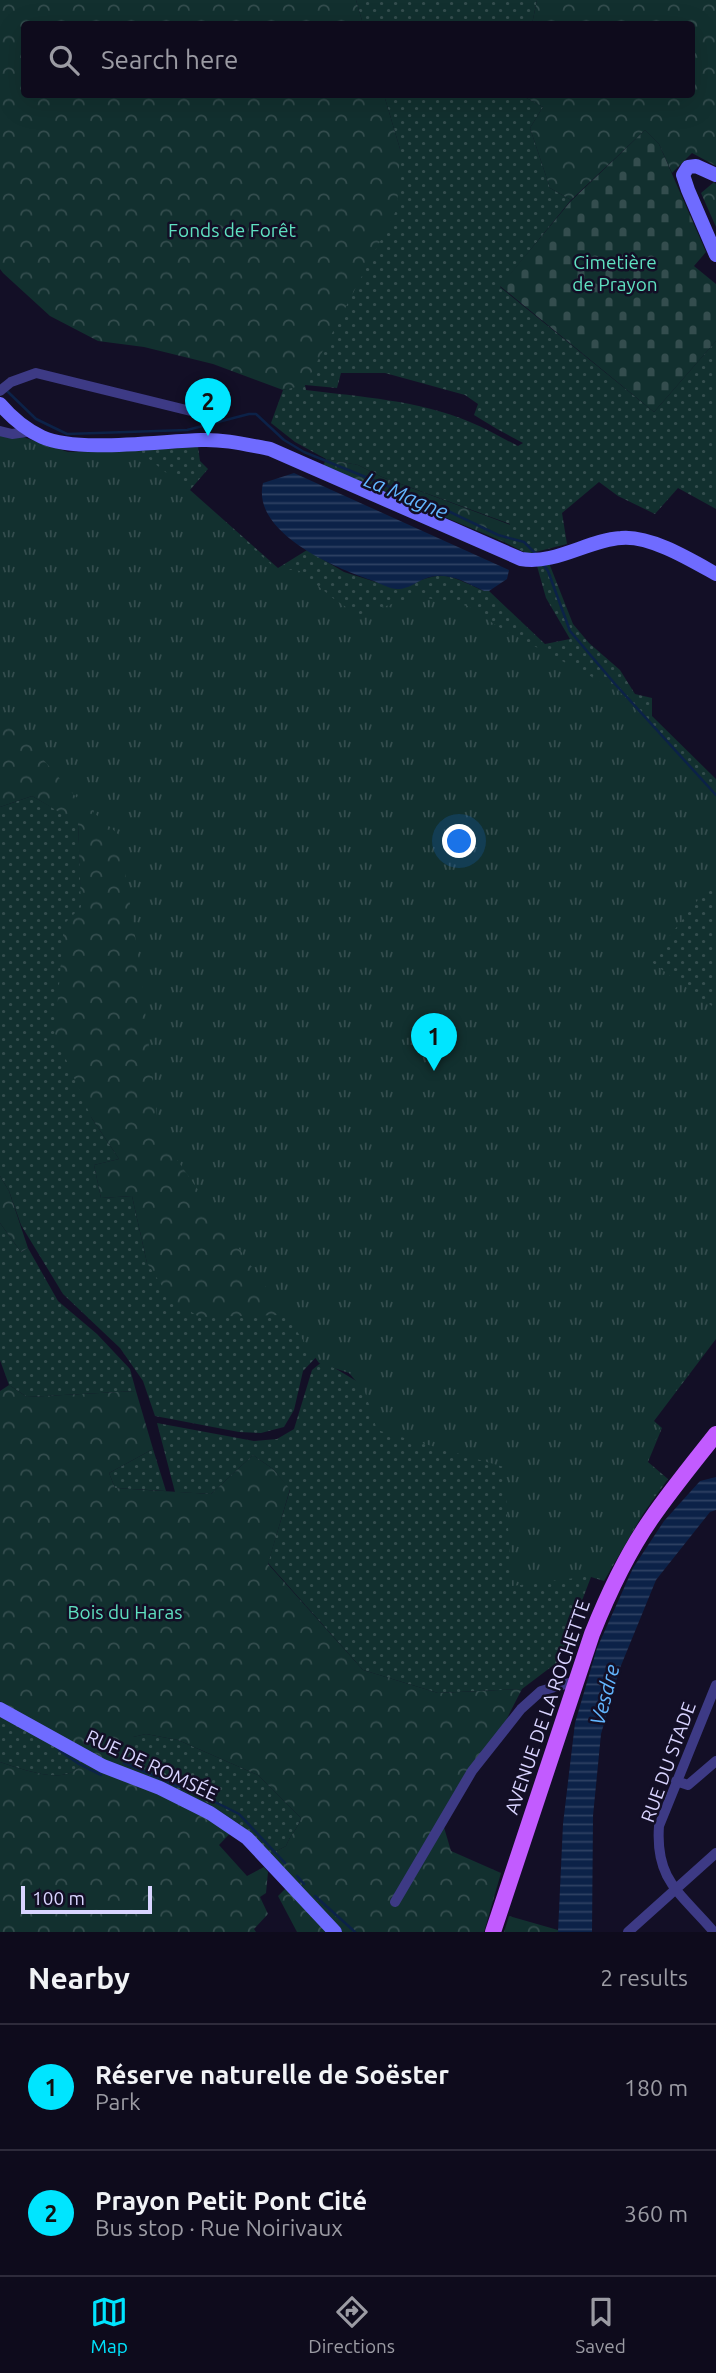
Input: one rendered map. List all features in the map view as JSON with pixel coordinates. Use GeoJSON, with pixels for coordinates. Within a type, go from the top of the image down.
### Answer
{"type":"FeatureCollection","features":[{"type":"Feature","properties":{"kind":"main road"},"geometry":{"type":"LineString","coordinates":[[716,175],[696,166],[688,167],[683,174],[716,255]]}},
{"type":"Feature","properties":{"kind":"main road"},"geometry":{"type":"LineString","coordinates":[[0,404],[16,421],[43,438],[79,445],[205,440],[270,449],[521,559],[539,559],[621,537],[646,540],[716,574]]}},
{"type":"Feature","properties":{"kind":"main road","name":"AVENUE DE LA ROCHETTE"},"geometry":{"type":"LineString","coordinates":[[493,1932],[592,1634],[612,1586],[650,1519],[715,1434]]}},
{"type":"Feature","properties":{"kind":"main road","name":"RUE DE ROMSÉE"},"geometry":{"type":"LineString","coordinates":[[0,1709],[103,1766],[160,1788],[230,1825],[247,1838],[335,1932]]}},
{"type":"Feature","properties":{"kind":"street"},"geometry":{"type":"LineString","coordinates":[[0,391],[11,382],[36,373],[211,416]]}},
{"type":"Feature","properties":{"kind":"street"},"geometry":{"type":"LineString","coordinates":[[0,431],[12,434],[33,431]]}},
{"type":"Feature","properties":{"kind":"street"},"geometry":{"type":"LineString","coordinates":[[395,1902],[472,1771],[521,1709],[541,1691],[576,1681]]}},
{"type":"Feature","properties":{"kind":"street","name":"RUE DU STADE"},"geometry":{"type":"LineString","coordinates":[[713,1931],[666,1878],[658,1847],[659,1826],[716,1685]]}},
{"type":"Feature","properties":{"kind":"street"},"geometry":{"type":"LineString","coordinates":[[676,1781],[688,1784],[716,1761]]}},
{"type":"Feature","properties":{"kind":"street"},"geometry":{"type":"LineString","coordinates":[[628,1932],[716,1853]]}},
{"type":"Feature","properties":{"kind":"green space","name":"Fonds de Forêt"},"geometry":{"type":"Polygon","coordinates":[[[0,0],[356,0],[362,21],[21,21],[21,98],[385,98],[400,149],[397,209],[305,385],[283,390],[213,364],[144,347],[98,341],[50,316],[0,269],[0,0]]]}},
{"type":"Feature","properties":{"kind":"green space"},"geometry":{"type":"Polygon","coordinates":[[[356,0],[537,0],[533,21],[362,21],[356,0]]]}},
{"type":"Feature","properties":{"kind":"green space"},"geometry":{"type":"Polygon","coordinates":[[[537,0],[716,0],[716,166],[692,153],[672,173],[659,144],[645,130],[571,200],[550,188],[530,128],[543,107],[526,98],[695,98],[695,21],[533,21],[537,0]]]}},
{"type":"Feature","properties":{"kind":"green space"},"geometry":{"type":"Polygon","coordinates":[[[385,98],[526,98],[543,107],[530,128],[550,188],[571,200],[500,287],[654,412],[716,341],[716,509],[678,488],[655,514],[618,496],[599,482],[562,513],[567,544],[528,554],[504,542],[510,524],[382,477],[358,465],[326,459],[295,442],[271,423],[283,390],[305,384],[400,149],[385,98]],[[341,373],[337,388],[305,385],[306,390],[389,400],[430,409],[470,422],[518,446],[523,443],[474,415],[478,404],[465,395],[385,373],[341,373]]]}},
{"type":"Feature","properties":{"kind":"green space","name":"Cimetière de Prayon"},"geometry":{"type":"Polygon","coordinates":[[[645,130],[659,144],[706,252],[694,266],[716,284],[716,341],[654,412],[500,286],[571,201],[645,130]]]}},
{"type":"Feature","properties":{"kind":"green space"},"geometry":{"type":"Polygon","coordinates":[[[714,182],[716,184],[716,227],[701,193],[714,182]]]}},
{"type":"Feature","properties":{"kind":"green space"},"geometry":{"type":"Polygon","coordinates":[[[0,436],[23,437],[68,452],[138,450],[126,596],[273,1264],[279,1315],[199,1317],[170,1298],[147,1263],[132,1196],[101,1198],[94,1165],[119,1159],[91,1117],[55,1034],[64,924],[81,907],[78,823],[32,796],[0,807],[0,436]]]}},
{"type":"Feature","properties":{"kind":"green space"},"geometry":{"type":"Polygon","coordinates":[[[0,438],[23,439],[68,454],[139,451],[189,491],[275,568],[300,571],[358,615],[417,596],[468,606],[497,626],[620,692],[716,798],[716,877],[650,961],[716,1009],[716,1337],[653,1421],[660,1428],[647,1463],[666,1480],[643,1512],[604,1580],[591,1576],[512,1586],[504,1467],[377,1430],[365,1392],[349,1373],[319,1363],[159,1134],[140,967],[119,835],[74,795],[28,742],[0,720],[0,438]]]}},
{"type":"Feature","properties":{"kind":"green space"},"geometry":{"type":"Polygon","coordinates":[[[198,447],[200,461],[208,469],[190,490],[278,568],[307,550],[344,572],[398,589],[434,576],[450,577],[489,591],[545,644],[570,639],[546,598],[537,566],[549,563],[573,624],[589,643],[620,670],[635,694],[652,698],[652,716],[716,779],[716,1339],[654,1421],[662,1428],[648,1462],[668,1479],[643,1514],[604,1581],[591,1577],[559,1661],[522,1689],[438,1693],[363,1670],[268,1563],[290,1490],[273,1469],[253,1455],[211,1494],[175,1492],[157,1423],[254,1441],[277,1439],[294,1429],[312,1370],[323,1361],[408,1412],[321,1352],[303,1371],[294,1410],[284,1427],[261,1433],[239,1432],[155,1416],[143,1381],[120,1348],[63,1294],[21,1225],[9,1191],[0,1176],[0,807],[32,796],[78,822],[91,1117],[119,1159],[94,1165],[101,1198],[132,1196],[147,1263],[126,596],[138,450],[198,447]]]}},
{"type":"Feature","properties":{"kind":"green space"},"geometry":{"type":"Polygon","coordinates":[[[326,459],[358,465],[382,477],[511,525],[504,542],[323,466],[326,459]]]}},
{"type":"Feature","properties":{"kind":"green space"},"geometry":{"type":"Polygon","coordinates":[[[0,1176],[9,1191],[28,1248],[21,1252],[0,1223],[0,1176]]]}},
{"type":"Feature","properties":{"kind":"green space"},"geometry":{"type":"Polygon","coordinates":[[[0,1223],[21,1252],[28,1248],[58,1301],[97,1334],[130,1369],[136,1391],[27,1397],[9,1385],[0,1360],[0,1223]]]}},
{"type":"Feature","properties":{"kind":"green space","name":"Bois du Haras"},"geometry":{"type":"Polygon","coordinates":[[[9,1385],[27,1397],[136,1391],[153,1449],[109,1473],[115,1488],[211,1494],[253,1455],[273,1469],[290,1489],[268,1564],[363,1670],[438,1693],[522,1689],[502,1728],[443,1824],[451,1851],[501,1873],[484,1932],[297,1932],[278,1896],[293,1881],[269,1855],[286,1846],[301,1818],[258,1775],[178,1740],[146,1734],[133,1737],[133,1770],[201,1799],[239,1824],[219,1845],[247,1876],[264,1867],[268,1872],[266,1893],[260,1897],[268,1914],[254,1929],[256,1932],[0,1932],[0,1762],[33,1772],[59,1775],[75,1771],[92,1752],[0,1701],[0,1391],[9,1385]]]}},
{"type":"Feature","properties":{"kind":"green space"},"geometry":{"type":"Polygon","coordinates":[[[153,1449],[166,1491],[115,1488],[109,1473],[153,1449]]]}},
{"type":"Feature","properties":{"kind":"green space"},"geometry":{"type":"Polygon","coordinates":[[[0,1701],[92,1752],[75,1770],[59,1775],[33,1772],[0,1762],[0,1701]]]}},
{"type":"Feature","properties":{"kind":"green space"},"geometry":{"type":"Polygon","coordinates":[[[146,1734],[178,1740],[258,1775],[301,1818],[286,1846],[269,1855],[239,1824],[201,1799],[133,1770],[133,1737],[146,1734]]]}},
{"type":"Feature","properties":{"kind":"green space"},"geometry":{"type":"Polygon","coordinates":[[[509,1916],[558,1930],[558,1932],[504,1932],[509,1916]]]}},
{"type":"Feature","properties":{"kind":"water"},"geometry":{"type":"Polygon","coordinates":[[[294,473],[509,570],[507,579],[489,591],[448,576],[424,579],[396,589],[339,568],[300,546],[270,518],[263,501],[263,483],[294,473]]]}},
{"type":"Feature","properties":{"kind":"water","name":"Vesdre"},"geometry":{"type":"Polygon","coordinates":[[[716,1477],[716,1510],[710,1512],[656,1580],[620,1668],[601,1734],[593,1816],[592,1932],[558,1932],[563,1824],[575,1723],[597,1648],[633,1568],[664,1521],[700,1481],[716,1477]]]}},
{"type":"Feature","properties":{"kind":"waterway","name":"La Magne"},"geometry":{"type":"LineString","coordinates":[[7,391],[36,419],[67,434],[187,430],[256,414],[284,440],[304,452],[444,509],[498,535],[524,542],[537,555]]}},
{"type":"Feature","properties":{"kind":"waterway","name":"La Magne"},"geometry":{"type":"LineString","coordinates":[[543,564],[570,631],[716,795]]}},
{"type":"Feature","properties":{"kind":"waterway"},"geometry":{"type":"LineString","coordinates":[[59,1750],[101,1775]]}},
{"type":"Feature","properties":{"kind":"waterway"},"geometry":{"type":"LineString","coordinates":[[124,1763],[239,1814],[285,1863]]}},
{"type":"Feature","properties":{"kind":"waterway"},"geometry":{"type":"LineString","coordinates":[[297,1876],[304,1884]]}},
{"type":"Feature","properties":{"kind":"waterway"},"geometry":{"type":"LineString","coordinates":[[315,1896],[355,1932]]}},
{"type":"Feature","properties":{"kind":"place","name":"Prayon Petit Pont Cité"},"geometry":{"type":"Point","coordinates":[208,436]}},
{"type":"Feature","properties":{"kind":"place","name":"Réserve naturelle de Soëster"},"geometry":{"type":"Point","coordinates":[434,1071]}}]}
